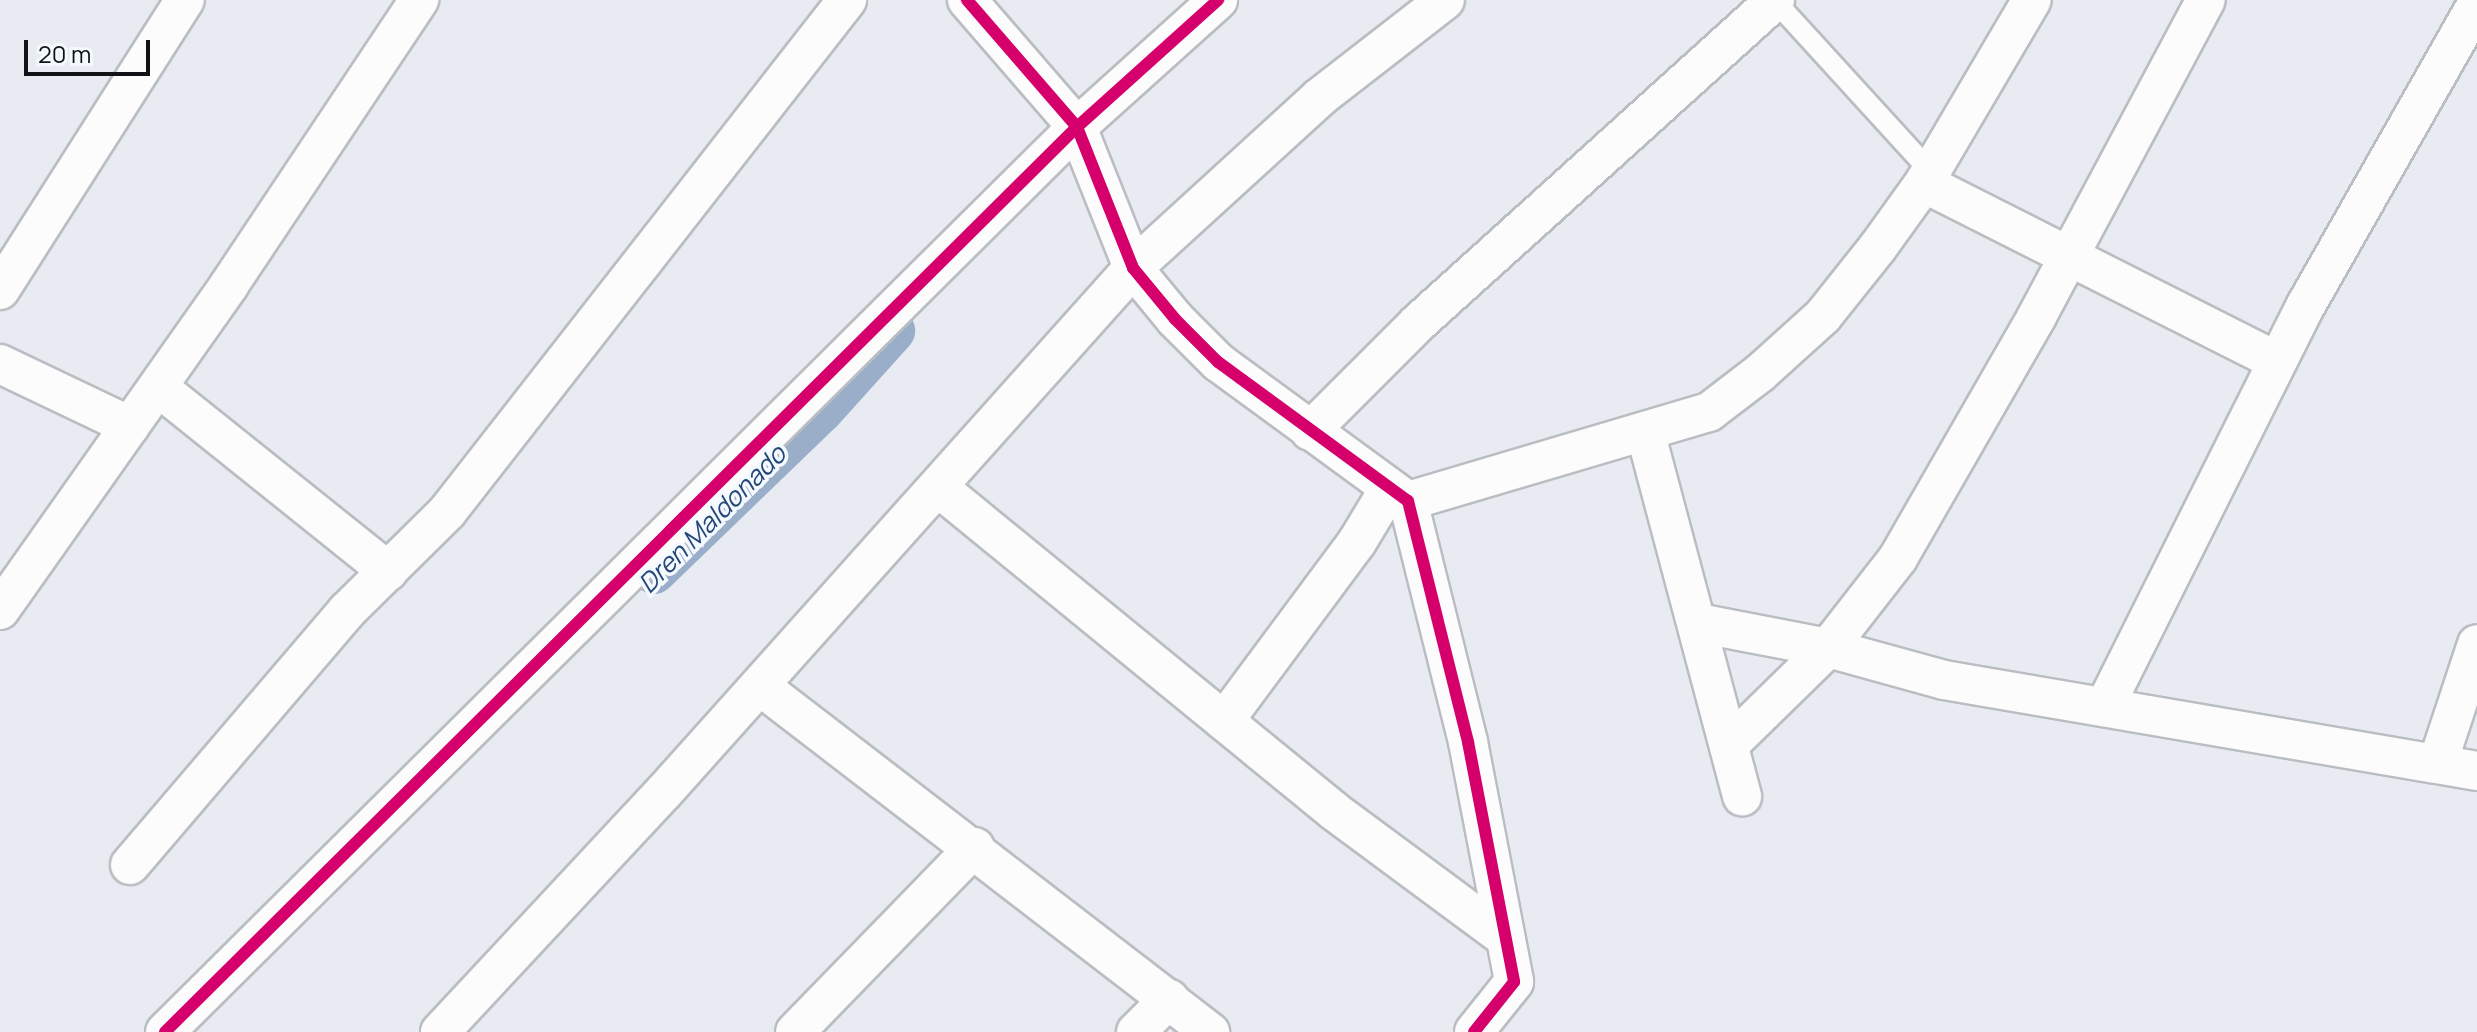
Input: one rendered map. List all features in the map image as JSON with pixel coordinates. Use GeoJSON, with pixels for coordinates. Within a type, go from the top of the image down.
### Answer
{"type":"FeatureCollection","features":[{"type":"Feature","properties":{"kind":"street"},"geometry":{"type":"LineString","coordinates":[[0,290],[185,0]]}},
{"type":"Feature","properties":{"kind":"street"},"geometry":{"type":"LineString","coordinates":[[0,610],[158,387],[419,0]]}},
{"type":"Feature","properties":{"kind":"street"},"geometry":{"type":"LineString","coordinates":[[130,865],[347,611],[447,512],[847,0]]}},
{"type":"Feature","properties":{"kind":"street"},"geometry":{"type":"LineString","coordinates":[[967,0],[1077,127],[1133,268],[1218,362],[1398,495],[1468,742],[1514,982],[1474,1032]]}},
{"type":"Feature","properties":{"kind":"street"},"geometry":{"type":"LineString","coordinates":[[165,1032],[1077,127],[1218,0]]}},
{"type":"Feature","properties":{"kind":"street"},"geometry":{"type":"LineString","coordinates":[[440,1032],[760,686],[1133,268],[1320,97],[1445,0]]}},
{"type":"Feature","properties":{"kind":"street"},"geometry":{"type":"LineString","coordinates":[[1310,431],[1418,323],[1775,0]]}},
{"type":"Feature","properties":{"kind":"street"},"geometry":{"type":"LineString","coordinates":[[1224,721],[1398,495],[1646,435],[1709,412],[1823,316],[1927,177],[2032,0]]}},
{"type":"Feature","properties":{"kind":"street"},"geometry":{"type":"LineString","coordinates":[[1730,744],[1828,648],[1898,558],[2070,254],[2206,0]]}},
{"type":"Feature","properties":{"kind":"street"},"geometry":{"type":"LineString","coordinates":[[2105,706],[2277,361],[2477,4]]}},
{"type":"Feature","properties":{"kind":"street"},"geometry":{"type":"LineString","coordinates":[[1927,177],[2277,361]]}},
{"type":"Feature","properties":{"kind":"street"},"geometry":{"type":"LineString","coordinates":[[0,364],[130,426]]}},
{"type":"Feature","properties":{"kind":"street"},"geometry":{"type":"LineString","coordinates":[[158,387],[388,571]]}},
{"type":"Feature","properties":{"kind":"street"},"geometry":{"type":"LineString","coordinates":[[1646,435],[1742,796]]}},
{"type":"Feature","properties":{"kind":"street"},"geometry":{"type":"LineString","coordinates":[[939,488],[1224,721],[1504,937]]}},
{"type":"Feature","properties":{"kind":"street"},"geometry":{"type":"LineString","coordinates":[[1698,623],[1828,648],[1944,680],[2477,771]]}},
{"type":"Feature","properties":{"kind":"street"},"geometry":{"type":"LineString","coordinates":[[2438,762],[2477,644]]}},
{"type":"Feature","properties":{"kind":"street"},"geometry":{"type":"LineString","coordinates":[[760,686],[975,847],[1210,1032]]}},
{"type":"Feature","properties":{"kind":"street"},"geometry":{"type":"LineString","coordinates":[[795,1032],[975,847]]}},
{"type":"Feature","properties":{"kind":"street"},"geometry":{"type":"LineString","coordinates":[[1136,1032],[1169,999]]}},
{"type":"Feature","properties":{"kind":"lane"},"geometry":{"type":"LineString","coordinates":[[1775,0],[1927,177]]}},
{"type":"Feature","properties":{"kind":"waterway","name":"Dren Maldonado"},"geometry":{"type":"LineString","coordinates":[[654,572],[821,411],[893,331]]}},
{"type":"Feature","properties":{"kind":"cycle path"},"geometry":{"type":"LineString","coordinates":[[967,0],[1077,127],[1133,268],[1175,319],[1218,362],[1408,501],[1468,742],[1514,982],[1474,1032]]}},
{"type":"Feature","properties":{"kind":"cycle path"},"geometry":{"type":"LineString","coordinates":[[165,1032],[1077,127],[1218,0]]}}]}
